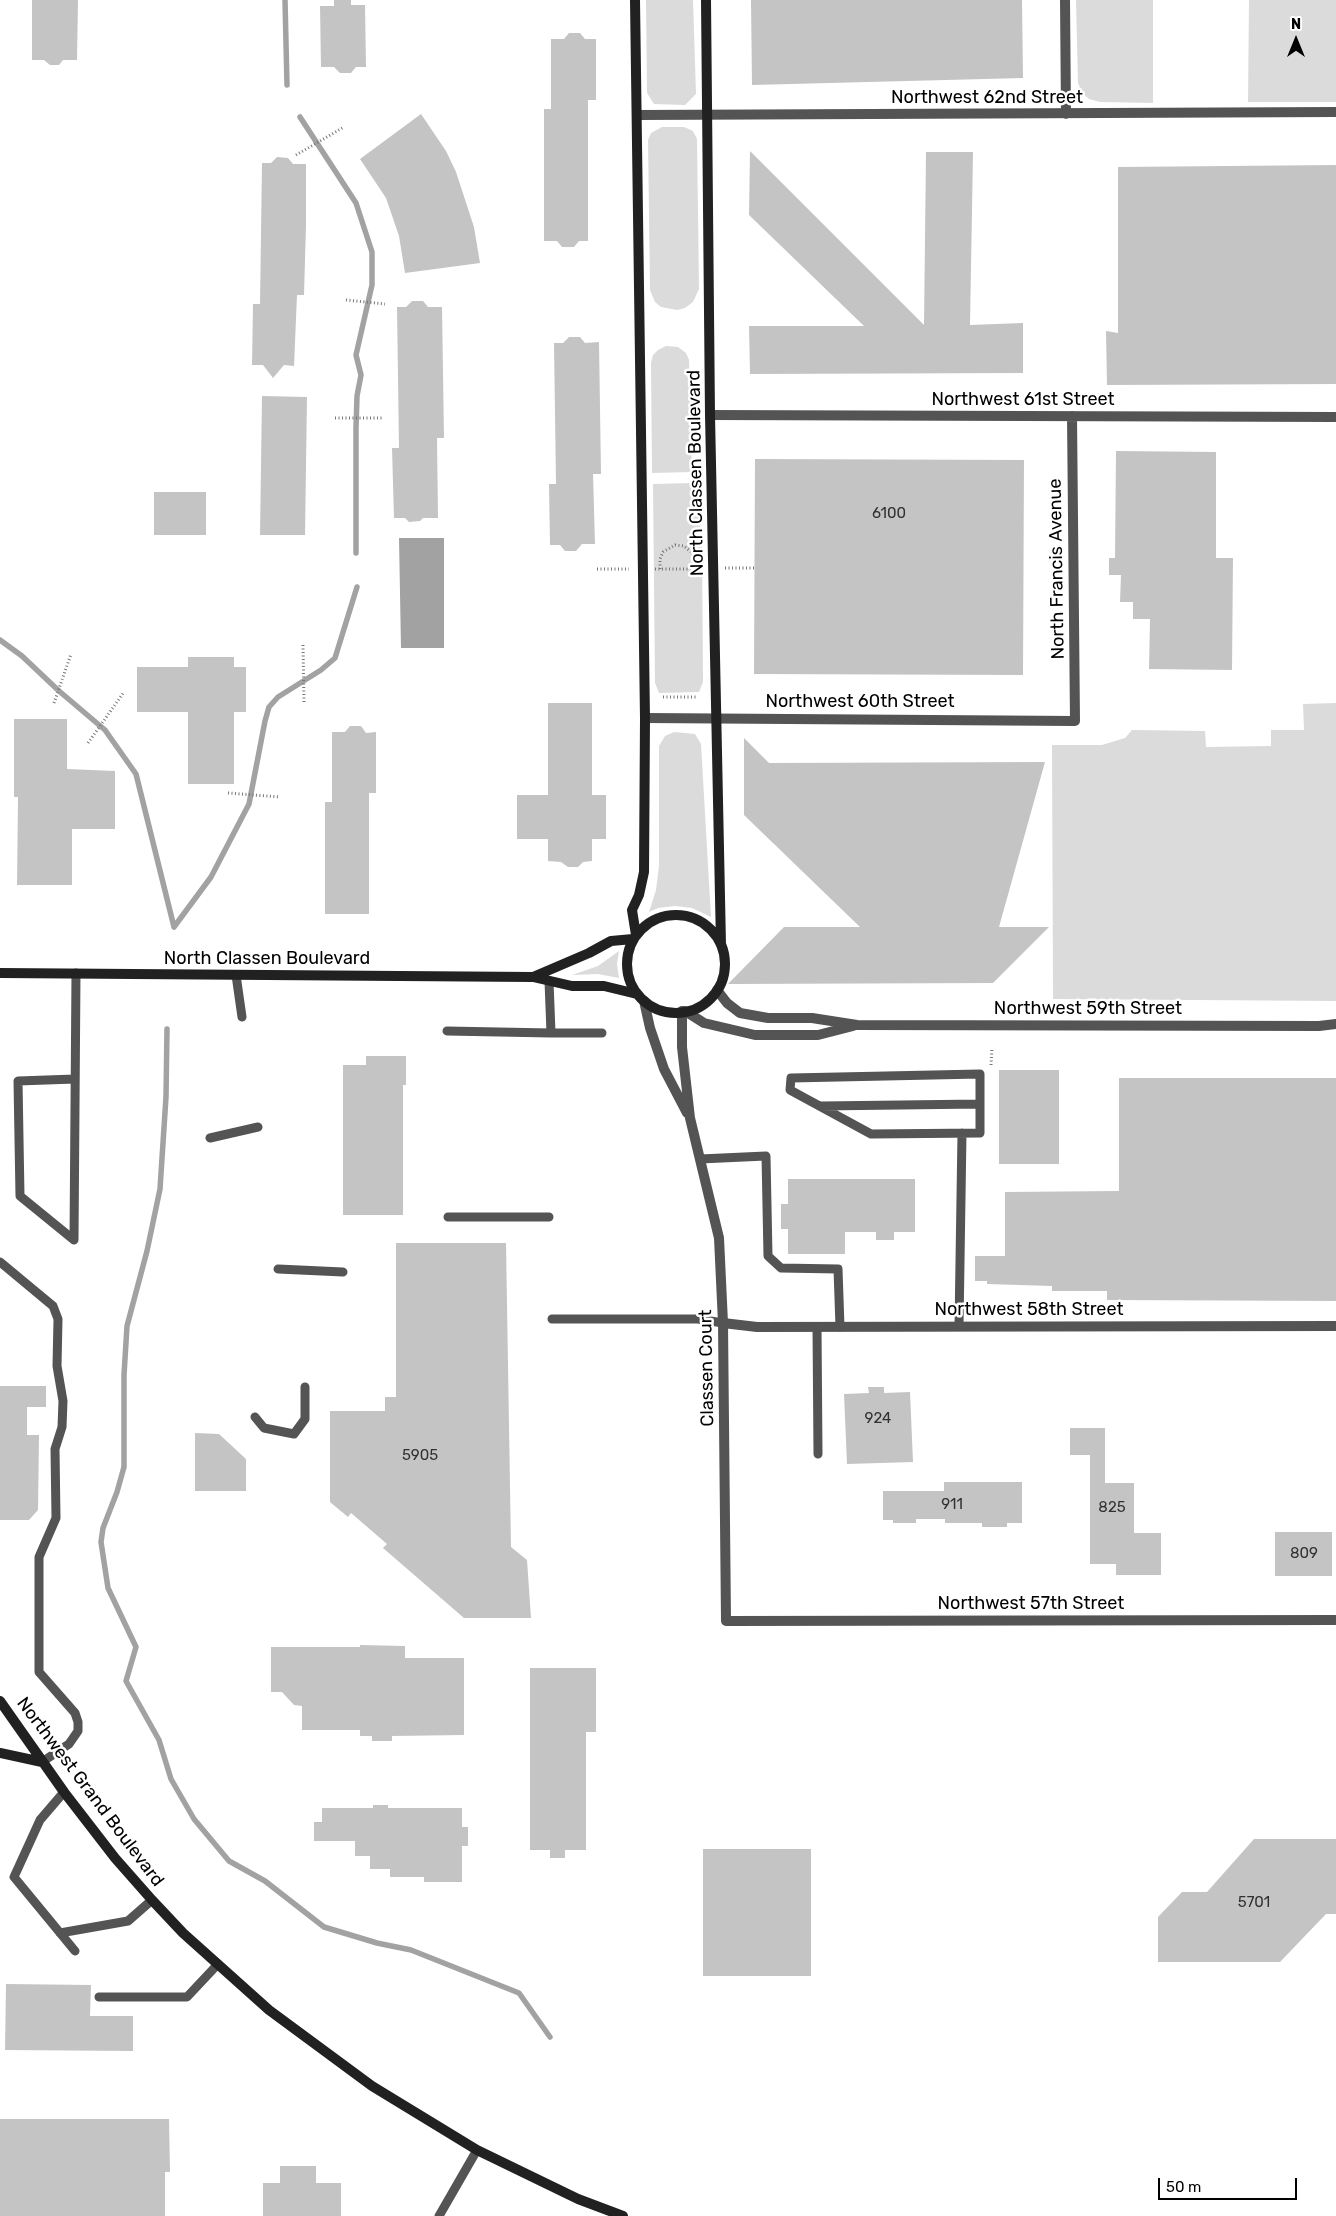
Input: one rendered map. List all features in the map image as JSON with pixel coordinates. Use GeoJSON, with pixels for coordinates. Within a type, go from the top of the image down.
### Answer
{"type":"FeatureCollection","features":[{"type":"Feature","properties":{"kind":"main road"},"geometry":{"type":"LineString","coordinates":[[635,0],[645,718],[644,872],[639,895],[632,910],[635,937]]}},
{"type":"Feature","properties":{"kind":"main road","name":"North Classen Boulevard"},"geometry":{"type":"LineString","coordinates":[[706,0],[710,415],[721,945],[724,968],[717,990]]}},
{"type":"Feature","properties":{"kind":"main road"},"geometry":{"type":"LineString","coordinates":[[641,998],[631,983],[627,971],[627,958],[635,937],[645,925],[656,918],[668,915],[694,918],[714,934],[721,945]]}},
{"type":"Feature","properties":{"kind":"main road","name":"North Classen Boulevard"},"geometry":{"type":"LineString","coordinates":[[533,977],[589,953],[611,941],[635,937]]}},
{"type":"Feature","properties":{"kind":"main road","name":"North Classen Boulevard"},"geometry":{"type":"LineString","coordinates":[[0,973],[533,977],[572,986],[604,986],[641,998],[659,1010],[684,1012]]}},
{"type":"Feature","properties":{"kind":"main road"},"geometry":{"type":"LineString","coordinates":[[684,1012],[704,1004],[717,990]]}},
{"type":"Feature","properties":{"kind":"main road","name":"Northwest Grand Boulevard"},"geometry":{"type":"LineString","coordinates":[[0,1702],[64,1792],[115,1858],[152,1900],[269,2010],[380,2092],[477,2150],[578,2198],[623,2216]]}},
{"type":"Feature","properties":{"kind":"main road"},"geometry":{"type":"LineString","coordinates":[[0,1753],[42,1762]]}},
{"type":"Feature","properties":{"kind":"street"},"geometry":{"type":"LineString","coordinates":[[1065,0],[1066,114]]}},
{"type":"Feature","properties":{"kind":"street","name":"Northwest 62nd Street"},"geometry":{"type":"LineString","coordinates":[[638,115],[1336,112]]}},
{"type":"Feature","properties":{"kind":"street","name":"Northwest 61st Street"},"geometry":{"type":"LineString","coordinates":[[710,415],[1336,417]]}},
{"type":"Feature","properties":{"kind":"street","name":"North Francis Avenue"},"geometry":{"type":"LineString","coordinates":[[1072,416],[1075,720]]}},
{"type":"Feature","properties":{"kind":"street","name":"Northwest 60th Street"},"geometry":{"type":"LineString","coordinates":[[645,718],[1075,720]]}},
{"type":"Feature","properties":{"kind":"street","name":"Northwest 59th Street"},"geometry":{"type":"LineString","coordinates":[[717,990],[727,1003],[740,1013],[768,1018],[812,1018],[857,1025],[1319,1026],[1336,1024]]}},
{"type":"Feature","properties":{"kind":"street","name":"Classen Court"},"geometry":{"type":"LineString","coordinates":[[641,998],[664,1069],[690,1118]]}},
{"type":"Feature","properties":{"kind":"street","name":"Classen Court"},"geometry":{"type":"LineString","coordinates":[[684,1012],[682,1047],[690,1118],[718,1238],[723,1322],[726,1621]]}},
{"type":"Feature","properties":{"kind":"street","name":"Northwest 59th Street"},"geometry":{"type":"LineString","coordinates":[[684,1012],[704,1023],[755,1035],[818,1035],[857,1025]]}},
{"type":"Feature","properties":{"kind":"street","name":"Northwest 59th Street"},"geometry":{"type":"LineString","coordinates":[[1319,1026],[1336,1030]]}},
{"type":"Feature","properties":{"kind":"street","name":"Northwest 58th Street"},"geometry":{"type":"LineString","coordinates":[[723,1322],[757,1328],[1336,1326]]}},
{"type":"Feature","properties":{"kind":"street","name":"Northwest 57th Street"},"geometry":{"type":"LineString","coordinates":[[726,1621],[1336,1620]]}},
{"type":"Feature","properties":{"kind":"lane"},"geometry":{"type":"LineString","coordinates":[[75,1080],[18,1081],[20,1196],[74,1240],[76,974]]}},
{"type":"Feature","properties":{"kind":"lane"},"geometry":{"type":"LineString","coordinates":[[236,975],[242,1017]]}},
{"type":"Feature","properties":{"kind":"lane"},"geometry":{"type":"LineString","coordinates":[[549,981],[551,1033]]}},
{"type":"Feature","properties":{"kind":"lane"},"geometry":{"type":"LineString","coordinates":[[447,1031],[602,1033]]}},
{"type":"Feature","properties":{"kind":"lane"},"geometry":{"type":"LineString","coordinates":[[980,1074],[980,1104],[980,1133],[871,1134],[790,1090],[791,1078],[980,1074]]}},
{"type":"Feature","properties":{"kind":"lane"},"geometry":{"type":"LineString","coordinates":[[821,1106],[980,1104]]}},
{"type":"Feature","properties":{"kind":"lane"},"geometry":{"type":"LineString","coordinates":[[210,1138],[258,1127]]}},
{"type":"Feature","properties":{"kind":"lane"},"geometry":{"type":"LineString","coordinates":[[959,1326],[962,1133]]}},
{"type":"Feature","properties":{"kind":"lane"},"geometry":{"type":"LineString","coordinates":[[700,1159],[766,1156],[768,1256],[781,1268],[838,1269],[840,1327]]}},
{"type":"Feature","properties":{"kind":"lane"},"geometry":{"type":"LineString","coordinates":[[448,1217],[549,1217]]}},
{"type":"Feature","properties":{"kind":"lane"},"geometry":{"type":"LineString","coordinates":[[0,1262],[54,1306],[58,1320],[58,1366],[62,1401],[62,1427],[56,1449],[56,1518],[38,1557],[38,1672],[75,1713],[78,1722],[78,1732],[69,1744],[42,1762]]}},
{"type":"Feature","properties":{"kind":"lane"},"geometry":{"type":"LineString","coordinates":[[278,1269],[342,1272]]}},
{"type":"Feature","properties":{"kind":"lane"},"geometry":{"type":"LineString","coordinates":[[552,1320],[698,1319],[723,1322]]}},
{"type":"Feature","properties":{"kind":"lane"},"geometry":{"type":"LineString","coordinates":[[817,1327],[818,1454]]}},
{"type":"Feature","properties":{"kind":"lane"},"geometry":{"type":"LineString","coordinates":[[255,1417],[264,1428],[294,1434],[306,1419],[306,1387]]}},
{"type":"Feature","properties":{"kind":"lane"},"geometry":{"type":"LineString","coordinates":[[64,1792],[40,1820],[14,1877],[75,1951]]}},
{"type":"Feature","properties":{"kind":"lane"},"geometry":{"type":"LineString","coordinates":[[60,1933],[128,1921],[152,1900]]}},
{"type":"Feature","properties":{"kind":"lane"},"geometry":{"type":"LineString","coordinates":[[99,1997],[187,1998],[218,1964]]}},
{"type":"Feature","properties":{"kind":"lane"},"geometry":{"type":"LineString","coordinates":[[439,2216],[477,2150]]}},
{"type":"Feature","properties":{"kind":"path"},"geometry":{"type":"LineString","coordinates":[[296,155],[344,128]]}},
{"type":"Feature","properties":{"kind":"path"},"geometry":{"type":"LineString","coordinates":[[346,300],[385,304]]}},
{"type":"Feature","properties":{"kind":"path"},"geometry":{"type":"LineString","coordinates":[[335,418],[384,418]]}},
{"type":"Feature","properties":{"kind":"path"},"geometry":{"type":"LineString","coordinates":[[670,546],[684,546],[691,552],[694,558],[695,569],[660,569],[661,556],[670,546]]}},
{"type":"Feature","properties":{"kind":"path"},"geometry":{"type":"LineString","coordinates":[[597,568],[624,568]]}},
{"type":"Feature","properties":{"kind":"path"},"geometry":{"type":"LineString","coordinates":[[303,645],[304,702]]}},
{"type":"Feature","properties":{"kind":"path"},"geometry":{"type":"LineString","coordinates":[[54,703],[71,654]]}},
{"type":"Feature","properties":{"kind":"path"},"geometry":{"type":"LineString","coordinates":[[88,743],[124,692]]}},
{"type":"Feature","properties":{"kind":"path"},"geometry":{"type":"LineString","coordinates":[[663,697],[698,697]]}},
{"type":"Feature","properties":{"kind":"path"},"geometry":{"type":"LineString","coordinates":[[228,793],[280,797]]}},
{"type":"Feature","properties":{"kind":"path"},"geometry":{"type":"LineString","coordinates":[[992,1048],[992,1065]]}},
{"type":"Feature","properties":{"kind":"shaded area"},"geometry":{"type":"Polygon","coordinates":[[[646,0],[693,0],[696,94],[685,105],[654,104],[647,93],[646,0]]]}},
{"type":"Feature","properties":{"kind":"shaded area"},"geometry":{"type":"Polygon","coordinates":[[[1076,0],[1153,0],[1153,103],[1100,102],[1089,99],[1082,93],[1078,83],[1076,0]]]}},
{"type":"Feature","properties":{"kind":"shaded area"},"geometry":{"type":"Polygon","coordinates":[[[1249,0],[1336,0],[1336,102],[1248,102],[1249,0]]]}},
{"type":"Feature","properties":{"kind":"shaded area"},"geometry":{"type":"Polygon","coordinates":[[[662,127],[684,127],[693,131],[697,139],[699,289],[693,302],[685,308],[677,310],[661,307],[655,302],[650,290],[648,140],[651,133],[662,127]]]}},
{"type":"Feature","properties":{"kind":"shaded area"},"geometry":{"type":"Polygon","coordinates":[[[666,346],[678,347],[686,353],[689,360],[692,472],[652,473],[651,363],[653,355],[666,346]]]}},
{"type":"Feature","properties":{"kind":"shaded area"},"geometry":{"type":"Polygon","coordinates":[[[693,483],[702,538],[703,682],[699,692],[659,693],[655,683],[653,484],[693,483]]]}},
{"type":"Feature","properties":{"kind":"shaded area"},"geometry":{"type":"Polygon","coordinates":[[[399,538],[444,538],[444,648],[401,648],[399,538]]]}},
{"type":"Feature","properties":{"kind":"shaded area"},"geometry":{"type":"Polygon","coordinates":[[[1336,703],[1336,1001],[1053,999],[1052,745],[1102,745],[1125,738],[1132,730],[1205,731],[1206,747],[1271,746],[1271,730],[1304,730],[1303,704],[1336,703]]]}},
{"type":"Feature","properties":{"kind":"shaded area"},"geometry":{"type":"Polygon","coordinates":[[[674,732],[695,734],[701,744],[711,917],[692,908],[675,906],[658,908],[649,912],[656,890],[659,866],[659,746],[665,736],[674,732]]]}},
{"type":"Feature","properties":{"kind":"shaded area"},"geometry":{"type":"Polygon","coordinates":[[[619,951],[617,964],[619,978],[598,974],[572,975],[598,966],[619,951]]]}},
{"type":"Feature","properties":{"kind":"building"},"geometry":{"type":"Polygon","coordinates":[[[32,0],[78,0],[77,60],[63,60],[59,65],[50,65],[44,60],[32,60],[32,0]]]}},
{"type":"Feature","properties":{"kind":"building"},"geometry":{"type":"Polygon","coordinates":[[[334,0],[351,0],[351,5],[365,5],[366,67],[356,67],[351,73],[340,73],[334,67],[321,67],[320,6],[334,6],[334,0]]]}},
{"type":"Feature","properties":{"kind":"building"},"geometry":{"type":"Polygon","coordinates":[[[751,0],[1022,0],[1023,78],[752,85],[751,0]]]}},
{"type":"Feature","properties":{"kind":"building"},"geometry":{"type":"Polygon","coordinates":[[[569,33],[580,33],[585,39],[596,39],[596,100],[588,100],[588,241],[579,241],[574,247],[562,247],[557,241],[544,241],[544,109],[551,109],[551,39],[564,39],[569,33]]]}},
{"type":"Feature","properties":{"kind":"building"},"geometry":{"type":"Polygon","coordinates":[[[421,114],[446,151],[456,172],[474,227],[480,263],[405,273],[399,236],[386,198],[360,159],[421,114]]]}},
{"type":"Feature","properties":{"kind":"building"},"geometry":{"type":"Polygon","coordinates":[[[750,151],[924,325],[926,152],[973,152],[970,325],[1023,323],[1023,373],[750,374],[749,326],[864,326],[749,215],[750,151]]]}},
{"type":"Feature","properties":{"kind":"building"},"geometry":{"type":"Polygon","coordinates":[[[277,157],[288,158],[293,164],[306,164],[306,225],[304,295],[297,295],[294,366],[284,365],[273,378],[263,365],[252,365],[253,304],[260,304],[262,163],[271,163],[277,157]]]}},
{"type":"Feature","properties":{"kind":"building"},"geometry":{"type":"Polygon","coordinates":[[[1336,165],[1336,384],[1107,385],[1106,331],[1118,333],[1118,167],[1336,165]]]}},
{"type":"Feature","properties":{"kind":"building"},"geometry":{"type":"Polygon","coordinates":[[[412,301],[423,301],[428,307],[442,307],[444,438],[437,438],[438,518],[423,518],[420,521],[409,522],[405,518],[394,518],[392,448],[399,448],[397,307],[406,307],[412,301]]]}},
{"type":"Feature","properties":{"kind":"building"},"geometry":{"type":"Polygon","coordinates":[[[569,337],[580,337],[585,343],[599,342],[601,474],[593,474],[595,544],[582,544],[576,551],[565,551],[560,545],[550,545],[549,484],[556,484],[554,343],[563,343],[569,337]]]}},
{"type":"Feature","properties":{"kind":"building"},"geometry":{"type":"Polygon","coordinates":[[[262,396],[307,397],[305,535],[260,535],[262,396]]]}},
{"type":"Feature","properties":{"kind":"building"},"geometry":{"type":"Polygon","coordinates":[[[1116,451],[1216,452],[1216,558],[1233,558],[1232,670],[1149,669],[1150,619],[1133,619],[1133,602],[1120,602],[1121,575],[1109,575],[1109,558],[1115,558],[1116,451]]]}},
{"type":"Feature","properties":{"kind":"building"},"geometry":{"type":"Polygon","coordinates":[[[755,459],[1024,460],[1023,675],[754,674],[755,459]]]}},
{"type":"Feature","properties":{"kind":"building"},"geometry":{"type":"Polygon","coordinates":[[[154,492],[206,492],[206,535],[154,535],[154,492]]]}},
{"type":"Feature","properties":{"kind":"building"},"geometry":{"type":"Polygon","coordinates":[[[188,657],[234,657],[234,667],[246,667],[246,712],[234,712],[234,784],[188,784],[188,712],[137,712],[137,667],[188,667],[188,657]]]}},
{"type":"Feature","properties":{"kind":"building"},"geometry":{"type":"Polygon","coordinates":[[[548,703],[592,703],[592,795],[606,795],[606,839],[592,839],[592,861],[583,862],[578,867],[568,867],[561,862],[548,861],[548,839],[517,839],[517,795],[548,795],[548,703]]]}},
{"type":"Feature","properties":{"kind":"building"},"geometry":{"type":"Polygon","coordinates":[[[14,719],[67,719],[67,769],[115,771],[115,829],[72,829],[72,885],[17,885],[18,797],[14,797],[14,719]]]}},
{"type":"Feature","properties":{"kind":"building"},"geometry":{"type":"Polygon","coordinates":[[[350,726],[361,726],[366,733],[376,732],[376,793],[369,793],[369,914],[325,914],[325,802],[332,802],[332,732],[345,732],[350,726]]]}},
{"type":"Feature","properties":{"kind":"building"},"geometry":{"type":"Polygon","coordinates":[[[744,738],[769,763],[1045,762],[999,927],[1049,927],[993,983],[728,984],[784,927],[860,927],[744,815],[744,738]]]}},
{"type":"Feature","properties":{"kind":"building"},"geometry":{"type":"Polygon","coordinates":[[[366,1056],[406,1056],[406,1085],[403,1085],[403,1215],[343,1215],[343,1065],[366,1065],[366,1056]]]}},
{"type":"Feature","properties":{"kind":"building"},"geometry":{"type":"Polygon","coordinates":[[[999,1070],[1059,1070],[1059,1164],[999,1164],[999,1070]]]}},
{"type":"Feature","properties":{"kind":"building"},"geometry":{"type":"Polygon","coordinates":[[[1119,1078],[1336,1078],[1336,1301],[1107,1300],[1107,1291],[1052,1291],[1052,1286],[987,1284],[987,1281],[975,1281],[975,1256],[1005,1256],[1005,1192],[1119,1191],[1119,1078]]]}},
{"type":"Feature","properties":{"kind":"building"},"geometry":{"type":"Polygon","coordinates":[[[788,1179],[915,1179],[915,1232],[894,1232],[894,1240],[876,1240],[876,1232],[845,1232],[845,1254],[788,1254],[788,1229],[781,1229],[781,1204],[788,1204],[788,1179]]]}},
{"type":"Feature","properties":{"kind":"building"},"geometry":{"type":"Polygon","coordinates":[[[396,1243],[506,1243],[511,1547],[527,1560],[531,1618],[464,1618],[383,1548],[387,1544],[351,1513],[348,1517],[330,1502],[330,1411],[385,1411],[385,1397],[396,1397],[396,1243]]]}},
{"type":"Feature","properties":{"kind":"building"},"geometry":{"type":"Polygon","coordinates":[[[0,1386],[46,1386],[46,1407],[27,1407],[27,1435],[39,1435],[38,1510],[29,1520],[0,1520],[0,1386]]]}},
{"type":"Feature","properties":{"kind":"building"},"geometry":{"type":"Polygon","coordinates":[[[868,1387],[884,1387],[884,1393],[910,1392],[913,1462],[847,1464],[844,1394],[869,1393],[868,1387]]]}},
{"type":"Feature","properties":{"kind":"building"},"geometry":{"type":"Polygon","coordinates":[[[1070,1428],[1105,1428],[1105,1483],[1134,1483],[1134,1533],[1161,1533],[1161,1575],[1116,1575],[1116,1564],[1090,1564],[1090,1455],[1070,1455],[1070,1428]]]}},
{"type":"Feature","properties":{"kind":"building"},"geometry":{"type":"Polygon","coordinates":[[[195,1433],[219,1434],[246,1459],[246,1491],[195,1491],[195,1433]]]}},
{"type":"Feature","properties":{"kind":"building"},"geometry":{"type":"Polygon","coordinates":[[[944,1482],[1022,1482],[1022,1523],[1007,1523],[1007,1527],[982,1527],[982,1523],[945,1523],[945,1519],[916,1519],[916,1523],[893,1523],[893,1520],[883,1520],[883,1491],[944,1491],[944,1482]]]}},
{"type":"Feature","properties":{"kind":"building"},"geometry":{"type":"Polygon","coordinates":[[[1275,1532],[1332,1532],[1332,1576],[1275,1576],[1275,1532]]]}},
{"type":"Feature","properties":{"kind":"building"},"geometry":{"type":"Polygon","coordinates":[[[360,1645],[405,1646],[405,1658],[464,1658],[464,1735],[392,1736],[392,1741],[372,1741],[372,1736],[360,1736],[360,1730],[302,1730],[302,1706],[294,1705],[282,1692],[271,1692],[271,1647],[360,1647],[360,1645]]]}},
{"type":"Feature","properties":{"kind":"building"},"geometry":{"type":"Polygon","coordinates":[[[530,1668],[596,1668],[596,1732],[586,1732],[586,1850],[565,1850],[565,1858],[550,1858],[550,1850],[530,1850],[530,1668]]]}},
{"type":"Feature","properties":{"kind":"building"},"geometry":{"type":"Polygon","coordinates":[[[373,1805],[388,1805],[388,1808],[462,1808],[462,1827],[468,1827],[468,1846],[462,1846],[462,1882],[424,1882],[424,1877],[390,1877],[390,1869],[370,1869],[370,1856],[355,1856],[355,1841],[314,1841],[314,1822],[322,1822],[322,1808],[373,1808],[373,1805]]]}},
{"type":"Feature","properties":{"kind":"building"},"geometry":{"type":"Polygon","coordinates":[[[1254,1839],[1336,1839],[1336,1914],[1326,1914],[1280,1962],[1158,1962],[1158,1917],[1182,1892],[1207,1892],[1254,1839]]]}},
{"type":"Feature","properties":{"kind":"building"},"geometry":{"type":"Polygon","coordinates":[[[703,1849],[811,1849],[811,1976],[703,1976],[703,1849]]]}},
{"type":"Feature","properties":{"kind":"building"},"geometry":{"type":"Polygon","coordinates":[[[6,1984],[91,1985],[90,2016],[133,2016],[133,2051],[5,2050],[6,1984]]]}},
{"type":"Feature","properties":{"kind":"building"},"geometry":{"type":"Polygon","coordinates":[[[0,2119],[169,2119],[170,2172],[165,2172],[165,2216],[0,2216],[0,2119]]]}},
{"type":"Feature","properties":{"kind":"building"},"geometry":{"type":"Polygon","coordinates":[[[280,2166],[316,2166],[316,2183],[341,2183],[341,2216],[263,2216],[263,2183],[280,2183],[280,2166]]]}},
{"type":"Feature","properties":{"kind":"waterway"},"geometry":{"type":"LineString","coordinates":[[285,0],[287,85]]}},
{"type":"Feature","properties":{"kind":"waterway"},"geometry":{"type":"LineString","coordinates":[[300,117],[356,203],[372,252],[372,285],[356,355],[361,375],[357,396],[356,428],[356,553]]}},
{"type":"Feature","properties":{"kind":"waterway"},"geometry":{"type":"LineString","coordinates":[[174,927],[211,877],[249,804],[269,707],[278,697],[321,670],[335,658],[357,587]]}},
{"type":"Feature","properties":{"kind":"waterway"},"geometry":{"type":"LineString","coordinates":[[0,640],[22,656],[59,691],[105,730],[136,774],[174,927]]}},
{"type":"Feature","properties":{"kind":"waterway"},"geometry":{"type":"LineString","coordinates":[[167,1029],[166,1097],[160,1189],[147,1251],[127,1326],[124,1375],[124,1467],[117,1492],[103,1528],[101,1542],[108,1588],[136,1647],[126,1681],[159,1740],[171,1779],[194,1819],[229,1861],[265,1881],[324,1927],[377,1943],[411,1950],[519,1993],[550,2037]]}}]}
